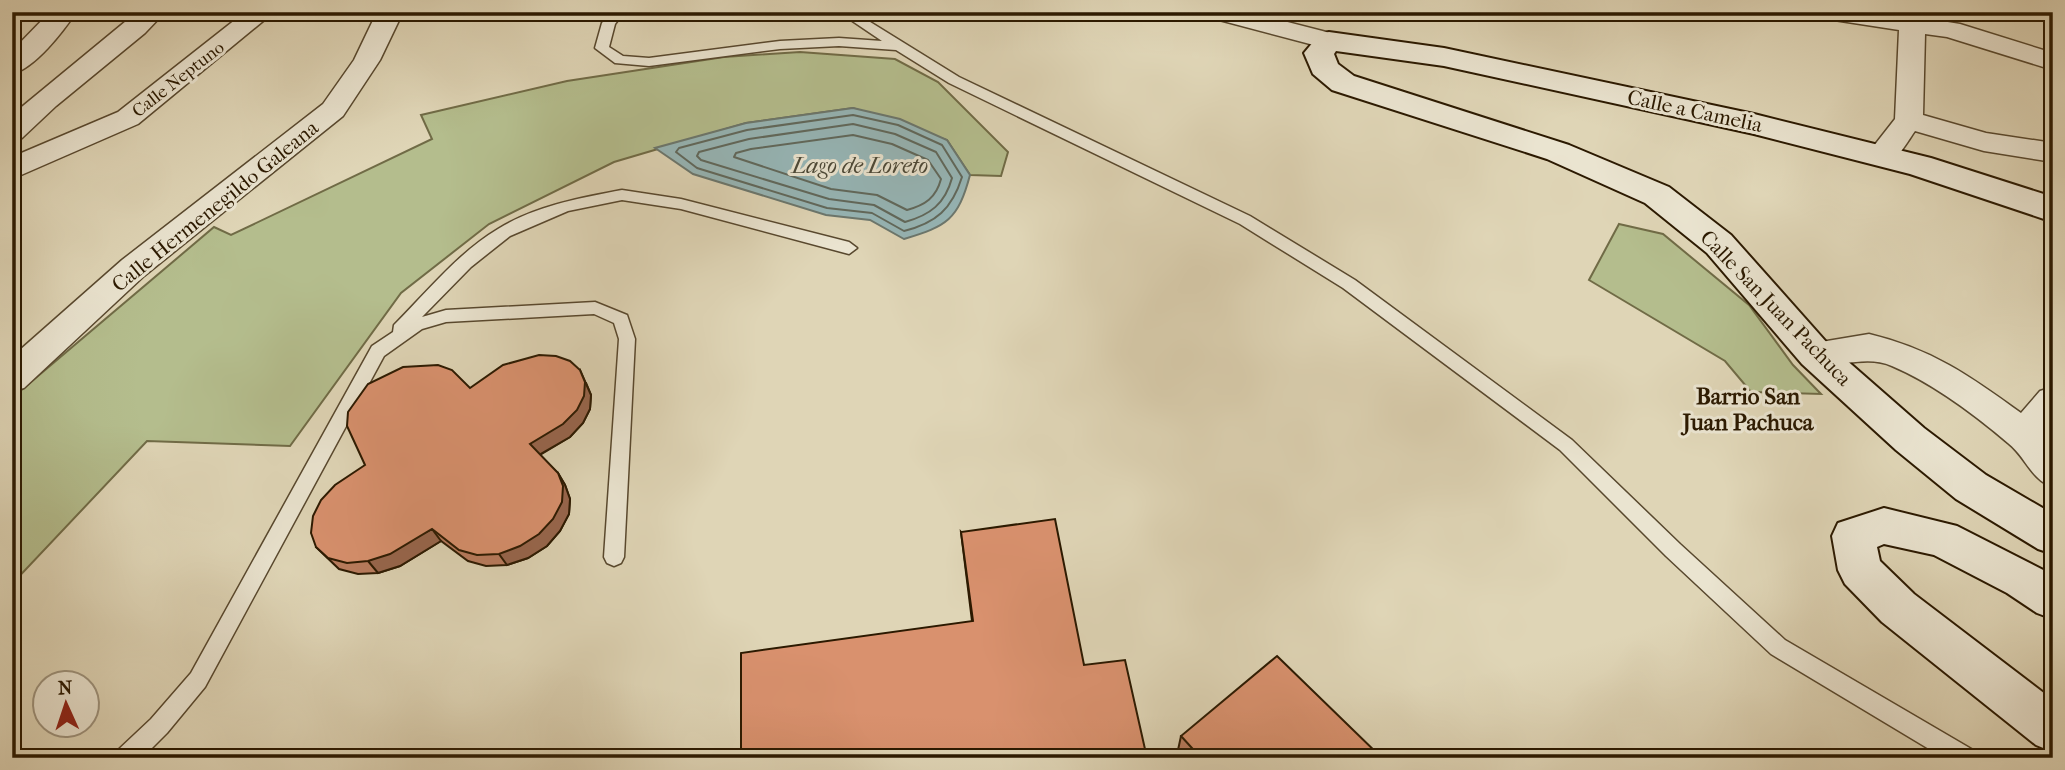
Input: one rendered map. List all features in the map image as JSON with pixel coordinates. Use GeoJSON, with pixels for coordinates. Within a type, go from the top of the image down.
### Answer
{"type":"FeatureCollection","features":[{"type":"Feature","properties":{"kind":"main road","name":"Calle a Camelia"},"geometry":{"type":"LineString","coordinates":[[1329,41],[1444,57],[1754,124],[1881,156],[2036,203],[2053,211]]}},
{"type":"Feature","properties":{"kind":"main road","name":"Calle San Juan Pachuca"},"geometry":{"type":"LineString","coordinates":[[1329,41],[1319,53],[1324,68],[1343,83],[1559,152],[1657,195],[1719,244],[1815,354],[1910,439],[1971,487],[2053,536]]}},
{"type":"Feature","properties":{"kind":"main road","name":"Calle San Juan Pachuca"},"geometry":{"type":"LineString","coordinates":[[1444,57],[1412,59],[1400,63],[1398,70],[1482,116],[1513,137]]}},
{"type":"Feature","properties":{"kind":"main road"},"geometry":{"type":"LineString","coordinates":[[2053,598],[2022,579],[1942,539],[1884,526],[1853,536],[1860,570],[1898,608],[2053,729]]}},
{"type":"Feature","properties":{"kind":"street"},"geometry":{"type":"LineString","coordinates":[[12,66],[52,28],[63,12]]}},
{"type":"Feature","properties":{"kind":"street"},"geometry":{"type":"LineString","coordinates":[[12,132],[32,111],[129,35],[152,12]]}},
{"type":"Feature","properties":{"kind":"street","name":"Calle Neptuno"},"geometry":{"type":"LineString","coordinates":[[12,170],[128,118],[261,12]]}},
{"type":"Feature","properties":{"kind":"street","name":"Calle Hermenegildo Galeana"},"geometry":{"type":"LineString","coordinates":[[12,378],[133,268],[333,110],[367,60],[390,12]]}},
{"type":"Feature","properties":{"kind":"street"},"geometry":{"type":"LineString","coordinates":[[1217,12],[1329,41]]}},
{"type":"Feature","properties":{"kind":"street"},"geometry":{"type":"LineString","coordinates":[[1834,12],[1910,19],[2053,62]]}},
{"type":"Feature","properties":{"kind":"street"},"geometry":{"type":"LineString","coordinates":[[1881,156],[1909,120],[1910,19]]}},
{"type":"Feature","properties":{"kind":"street"},"geometry":{"type":"LineString","coordinates":[[1909,120],[1984,142],[2053,153]]}},
{"type":"Feature","properties":{"kind":"street"},"geometry":{"type":"LineString","coordinates":[[1815,354],[1869,347],[1900,355],[1961,388],[2024,435],[2053,471]]}},
{"type":"Feature","properties":{"kind":"street"},"geometry":{"type":"LineString","coordinates":[[2024,435],[2053,401]]}},
{"type":"Feature","properties":{"kind":"lane"},"geometry":{"type":"LineString","coordinates":[[618,12],[609,23],[602,48],[620,60],[649,62],[780,45],[839,42],[904,47]]}},
{"type":"Feature","properties":{"kind":"lane"},"geometry":{"type":"LineString","coordinates":[[845,12],[954,80],[1245,219],[1349,284],[1566,445],[1673,550],[1778,647],[1965,758]]}},
{"type":"Feature","properties":{"kind":"lane"},"geometry":{"type":"LineString","coordinates":[[126,758],[159,726],[198,680],[378,351],[465,263],[503,232],[565,206],[622,195],[681,204],[849,248]]}},
{"type":"Feature","properties":{"kind":"lane"},"geometry":{"type":"LineString","coordinates":[[378,351],[416,325],[446,316],[595,308],[621,318],[627,339],[614,557]]}},
{"type":"Feature","properties":{"kind":"green space"},"geometry":{"type":"Polygon","coordinates":[[[800,52],[895,59],[938,82],[1008,152],[1001,176],[970,175],[947,140],[853,108],[746,123],[614,162],[489,224],[401,293],[290,446],[147,441],[12,584],[12,398],[214,227],[231,235],[432,139],[421,115],[567,81],[724,57],[800,52]]]}},
{"type":"Feature","properties":{"kind":"green space"},"geometry":{"type":"Polygon","coordinates":[[[1619,224],[1663,234],[1749,305],[1793,365],[1821,394],[1751,392],[1725,361],[1589,280],[1619,224]]]}},
{"type":"Feature","properties":{"kind":"water","name":"Lago de Loreto"},"geometry":{"type":"Polygon","coordinates":[[[853,108],[900,119],[947,140],[970,175],[961,202],[949,219],[931,230],[904,239],[870,220],[826,215],[693,174],[655,148],[746,123],[853,108]]]}},
{"type":"Feature","properties":{"kind":"building"},"geometry":{"type":"Polygon","coordinates":[[[539,355],[556,356],[570,361],[580,370],[585,382],[584,396],[577,410],[563,424],[530,444],[558,473],[563,486],[562,502],[553,519],[539,534],[520,546],[499,554],[477,555],[459,550],[432,529],[390,554],[368,561],[347,563],[328,558],[316,547],[311,533],[313,516],[321,500],[335,485],[365,465],[347,426],[348,412],[368,384],[403,367],[438,365],[452,370],[470,388],[503,365],[539,355]]]}},
{"type":"Feature","properties":{"kind":"building"},"geometry":{"type":"Polygon","coordinates":[[[1055,519],[1084,665],[1125,660],[1147,758],[741,758],[741,653],[973,621],[961,532],[1055,519]]]}},
{"type":"Feature","properties":{"kind":"building"},"geometry":{"type":"Polygon","coordinates":[[[1277,656],[1382,758],[1201,758],[1181,736],[1277,656]]]}},
{"type":"Feature","properties":{"kind":"district","name":"Barrio San Juan Pachuca"},"geometry":{"type":"Point","coordinates":[1748,409]}}]}
